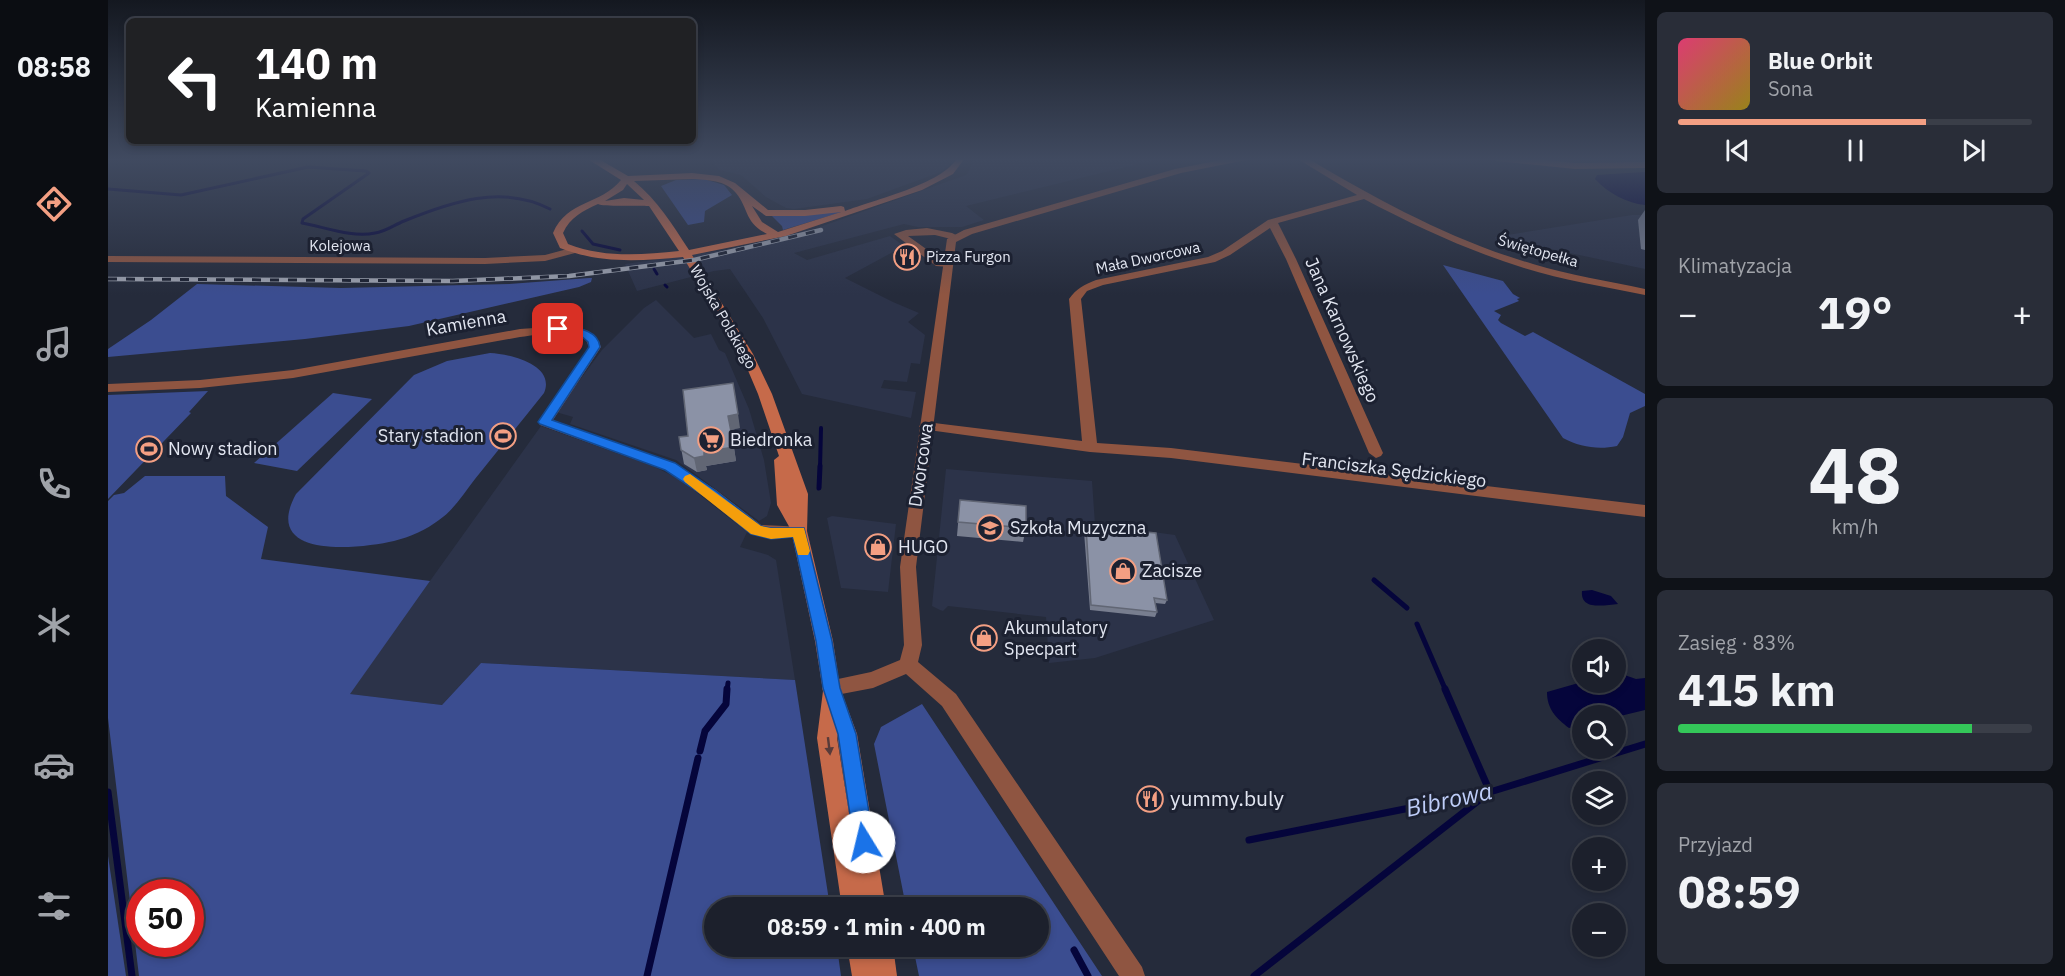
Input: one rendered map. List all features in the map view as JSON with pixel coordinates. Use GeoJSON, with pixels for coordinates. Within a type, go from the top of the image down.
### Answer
{"type":"FeatureCollection","features":[{"type":"Feature","properties":{"kind":"main road"},"geometry":{"type":"LineString","coordinates":[[594,204],[567,218],[558,229],[560,243],[571,251],[606,259],[639,258],[711,248],[777,235],[874,204]]}},
{"type":"Feature","properties":{"kind":"main road"},"geometry":{"type":"LineString","coordinates":[[591,205],[603,204]]}},
{"type":"Feature","properties":{"kind":"main road","name":"Wojska Polskiego"},"geometry":{"type":"LineString","coordinates":[[652,204],[677,238],[747,354],[765,394],[780,439],[785,505],[799,531],[824,641],[831,688],[847,734],[872,897]]}},
{"type":"Feature","properties":{"kind":"main road"},"geometry":{"type":"LineString","coordinates":[[745,204],[750,215],[762,229],[777,235]]}},
{"type":"Feature","properties":{"kind":"main road"},"geometry":{"type":"LineString","coordinates":[[754,204],[776,224],[777,235]]}},
{"type":"Feature","properties":{"kind":"main road"},"geometry":{"type":"LineString","coordinates":[[766,213],[796,213],[845,208],[854,211]]}},
{"type":"Feature","properties":{"kind":"main road","name":"Wojska Polskiego"},"geometry":{"type":"LineString","coordinates":[[831,688],[827,738],[851,897]]}},
{"type":"Feature","properties":{"kind":"main road"},"geometry":{"type":"LineString","coordinates":[[861,957],[864,976]]}},
{"type":"Feature","properties":{"kind":"main road"},"geometry":{"type":"LineString","coordinates":[[882,957],[885,976]]}},
{"type":"Feature","properties":{"kind":"street"},"geometry":{"type":"LineString","coordinates":[[947,265],[940,264],[895,231],[942,233],[955,237],[1068,204]]}},
{"type":"Feature","properties":{"kind":"street","name":"Mała Dworcowa"},"geometry":{"type":"LineString","coordinates":[[1090,447],[1075,299],[1083,289],[1100,282],[1211,260],[1272,222],[1336,204]]}},
{"type":"Feature","properties":{"kind":"street","name":"Świętopełka"},"geometry":{"type":"LineString","coordinates":[[1384,204],[1450,236],[1502,257],[1573,278],[1645,292]]}},
{"type":"Feature","properties":{"kind":"street","name":"Jana Karnowskiego"},"geometry":{"type":"LineString","coordinates":[[1272,222],[1291,259],[1376,453]]}},
{"type":"Feature","properties":{"kind":"street","name":"Dworcowa"},"geometry":{"type":"LineString","coordinates":[[908,665],[913,645],[908,567],[947,265],[951,241],[955,237]]}},
{"type":"Feature","properties":{"kind":"street","name":"Kolejowa"},"geometry":{"type":"LineString","coordinates":[[108,259],[485,261],[545,258],[571,251]]}},
{"type":"Feature","properties":{"kind":"street","name":"Kamienna"},"geometry":{"type":"LineString","coordinates":[[108,388],[200,384],[268,377],[520,333],[558,329],[575,331],[590,336],[595,347],[544,422],[670,466],[711,494],[756,530],[771,533],[799,531]]}},
{"type":"Feature","properties":{"kind":"street","name":"Franciszka Sędzickiego"},"geometry":{"type":"LineString","coordinates":[[926,426],[1090,447],[1171,453],[1645,511]]}},
{"type":"Feature","properties":{"kind":"street","name":"Franciszka Sędzickiego"},"geometry":{"type":"LineString","coordinates":[[1139,452],[1170,459],[1281,475],[1645,520]]}},
{"type":"Feature","properties":{"kind":"street"},"geometry":{"type":"LineString","coordinates":[[831,688],[873,680],[908,665],[949,700],[1133,976]]}},
{"type":"Feature","properties":{"kind":"shaded area"},"geometry":{"type":"Polygon","coordinates":[[[673,204],[718,204],[705,211],[704,222],[688,225],[673,204]]]}},
{"type":"Feature","properties":{"kind":"shaded area"},"geometry":{"type":"Polygon","coordinates":[[[778,204],[834,204],[794,209],[778,204]]]}},
{"type":"Feature","properties":{"kind":"shaded area"},"geometry":{"type":"Polygon","coordinates":[[[886,204],[976,204],[966,206],[984,220],[962,227],[918,227],[904,224],[794,253],[807,260],[890,236],[904,246],[845,278],[919,313],[908,322],[925,335],[920,364],[911,363],[907,382],[884,380],[881,388],[916,392],[911,418],[802,394],[763,318],[730,269],[637,291],[625,264],[732,249],[814,229],[886,204]]]}},
{"type":"Feature","properties":{"kind":"shaded area"},"geometry":{"type":"Polygon","coordinates":[[[841,211],[783,230],[770,214],[795,216],[841,211]]]}},
{"type":"Feature","properties":{"kind":"shaded area"},"geometry":{"type":"Polygon","coordinates":[[[1632,215],[1645,215],[1645,269],[1551,249],[1497,242],[1495,237],[1632,215]]]}},
{"type":"Feature","properties":{"kind":"shaded area"},"geometry":{"type":"Polygon","coordinates":[[[1443,265],[1503,281],[1513,294],[1520,298],[1517,299],[1519,301],[1494,311],[1501,315],[1498,320],[1501,323],[1525,336],[1533,332],[1645,394],[1645,406],[1630,413],[1623,437],[1617,446],[1589,447],[1563,438],[1443,265]]]}},
{"type":"Feature","properties":{"kind":"shaded area"},"geometry":{"type":"Polygon","coordinates":[[[592,278],[591,282],[579,287],[409,326],[305,339],[108,357],[108,349],[151,320],[197,284],[341,288],[509,284],[592,278]]]}},
{"type":"Feature","properties":{"kind":"shaded area"},"geometry":{"type":"Polygon","coordinates":[[[656,300],[694,338],[711,334],[719,350],[725,353],[749,409],[764,460],[771,503],[767,516],[759,521],[676,460],[570,424],[573,417],[556,412],[602,350],[644,308],[656,300]]]}},
{"type":"Feature","properties":{"kind":"shaded area"},"geometry":{"type":"Polygon","coordinates":[[[490,353],[519,359],[537,368],[546,383],[544,393],[444,516],[418,533],[394,541],[359,546],[318,545],[302,540],[291,530],[288,515],[296,494],[414,375],[447,361],[490,353]]]}},
{"type":"Feature","properties":{"kind":"shaded area"},"geometry":{"type":"Polygon","coordinates":[[[208,391],[189,412],[191,413],[108,499],[108,395],[208,391]]]}},
{"type":"Feature","properties":{"kind":"shaded area"},"geometry":{"type":"Polygon","coordinates":[[[333,393],[372,399],[297,471],[254,463],[333,393]]]}},
{"type":"Feature","properties":{"kind":"shaded area"},"geometry":{"type":"Polygon","coordinates":[[[541,426],[653,466],[681,480],[747,532],[740,547],[768,555],[776,560],[795,680],[481,663],[442,705],[349,694],[541,426]]]}},
{"type":"Feature","properties":{"kind":"shaded area"},"geometry":{"type":"Polygon","coordinates":[[[946,469],[1092,481],[1095,524],[1175,535],[1214,620],[1095,658],[1049,663],[1046,617],[948,606],[943,611],[932,606],[946,469]]]}},
{"type":"Feature","properties":{"kind":"shaded area"},"geometry":{"type":"Polygon","coordinates":[[[145,476],[225,476],[226,496],[268,527],[261,559],[430,581],[350,694],[442,705],[481,663],[795,680],[828,897],[704,897],[704,957],[838,957],[841,976],[139,976],[137,957],[204,957],[204,879],[127,879],[108,718],[108,501],[114,495],[124,493],[145,476]]]}},
{"type":"Feature","properties":{"kind":"shaded area"},"geometry":{"type":"Polygon","coordinates":[[[832,516],[896,524],[888,592],[841,588],[827,518],[832,516]]]}},
{"type":"Feature","properties":{"kind":"shaded area"},"geometry":{"type":"Polygon","coordinates":[[[1592,590],[1611,596],[1618,604],[1600,606],[1585,602],[1582,591],[1592,590]]]}},
{"type":"Feature","properties":{"kind":"shaded area"},"geometry":{"type":"Polygon","coordinates":[[[1626,676],[1636,679],[1645,678],[1645,710],[1626,715],[1626,705],[1572,705],[1572,727],[1569,728],[1553,713],[1547,692],[1572,685],[1572,693],[1626,693],[1626,676]]]}},
{"type":"Feature","properties":{"kind":"shaded area"},"geometry":{"type":"Polygon","coordinates":[[[922,704],[1102,976],[919,976],[915,957],[1049,957],[1049,897],[904,897],[874,744],[881,727],[922,704]]]}},
{"type":"Feature","properties":{"kind":"shaded area"},"geometry":{"type":"Polygon","coordinates":[[[108,856],[126,976],[108,976],[108,856]]]}},
{"type":"Feature","properties":{"kind":"building","name":"Biedronka"},"geometry":{"type":"Polygon","coordinates":[[[733,383],[738,414],[728,416],[734,447],[704,452],[704,456],[694,458],[681,450],[679,437],[688,436],[683,390],[733,383]]]}},
{"type":"Feature","properties":{"kind":"building"},"geometry":{"type":"Polygon","coordinates":[[[960,500],[1026,506],[1026,528],[958,522],[960,500]]]}},
{"type":"Feature","properties":{"kind":"building","name":"Zacisze"},"geometry":{"type":"Polygon","coordinates":[[[1086,527],[1156,533],[1167,600],[1154,598],[1157,612],[1091,605],[1086,527]]]}},
{"type":"Feature","properties":{"kind":"waterway","name":"Bibrowa"},"geometry":{"type":"LineString","coordinates":[[325,204],[303,219],[302,223],[357,234],[386,230],[453,204]]}},
{"type":"Feature","properties":{"kind":"waterway","name":"Bibrowa"},"geometry":{"type":"LineString","coordinates":[[536,204],[550,209]]}},
{"type":"Feature","properties":{"kind":"waterway","name":"Bibrowa"},"geometry":{"type":"LineString","coordinates":[[582,231],[593,244],[620,250]]}},
{"type":"Feature","properties":{"kind":"waterway","name":"Bibrowa"},"geometry":{"type":"LineString","coordinates":[[654,269],[657,274]]}},
{"type":"Feature","properties":{"kind":"waterway"},"geometry":{"type":"LineString","coordinates":[[820,468],[821,428]]}},
{"type":"Feature","properties":{"kind":"waterway"},"geometry":{"type":"LineString","coordinates":[[819,488],[820,466]]}},
{"type":"Feature","properties":{"kind":"waterway"},"geometry":{"type":"LineString","coordinates":[[1374,580],[1407,608]]}},
{"type":"Feature","properties":{"kind":"waterway"},"geometry":{"type":"LineString","coordinates":[[1417,624],[1446,691]]}},
{"type":"Feature","properties":{"kind":"waterway"},"geometry":{"type":"LineString","coordinates":[[727,691],[728,683]]}},
{"type":"Feature","properties":{"kind":"waterway"},"geometry":{"type":"LineString","coordinates":[[700,751],[705,731],[726,704],[727,689]]}},
{"type":"Feature","properties":{"kind":"waterway"},"geometry":{"type":"LineString","coordinates":[[1445,689],[1490,792]]}},
{"type":"Feature","properties":{"kind":"waterway","name":"Bibrowa"},"geometry":{"type":"LineString","coordinates":[[1490,792],[1645,744]]}},
{"type":"Feature","properties":{"kind":"waterway"},"geometry":{"type":"LineString","coordinates":[[647,976],[698,758]]}},
{"type":"Feature","properties":{"kind":"waterway"},"geometry":{"type":"LineString","coordinates":[[108,792],[132,976]]}},
{"type":"Feature","properties":{"kind":"waterway","name":"Bibrowa"},"geometry":{"type":"LineString","coordinates":[[1249,840],[1490,792]]}},
{"type":"Feature","properties":{"kind":"waterway"},"geometry":{"type":"LineString","coordinates":[[1254,976],[1487,794]]}},
{"type":"Feature","properties":{"kind":"waterway"},"geometry":{"type":"LineString","coordinates":[[1074,950],[1088,976]]}},
{"type":"Feature","properties":{"kind":"railway"},"geometry":{"type":"LineString","coordinates":[[108,279],[453,281],[569,276],[694,260],[821,230]]}},
{"type":"Feature","properties":{"kind":"slow traffic"},"geometry":{"type":"LineString","coordinates":[[690,479],[756,530],[771,533],[799,531],[803,551]]}},
{"type":"Feature","properties":{"kind":"place","name":"Pizza Furgon"},"geometry":{"type":"Point","coordinates":[907,257]}},
{"type":"Feature","properties":{"kind":"place","name":"Stary stadion"},"geometry":{"type":"Point","coordinates":[503,436]}},
{"type":"Feature","properties":{"kind":"place","name":"Biedronka"},"geometry":{"type":"Point","coordinates":[711,440]}},
{"type":"Feature","properties":{"kind":"place","name":"Nowy stadion"},"geometry":{"type":"Point","coordinates":[149,449]}},
{"type":"Feature","properties":{"kind":"place","name":"Szkoła Muzyczna"},"geometry":{"type":"Point","coordinates":[990,528]}},
{"type":"Feature","properties":{"kind":"place","name":"HUGO"},"geometry":{"type":"Point","coordinates":[878,547]}},
{"type":"Feature","properties":{"kind":"place","name":"Zacisze"},"geometry":{"type":"Point","coordinates":[1123,571]}},
{"type":"Feature","properties":{"kind":"place","name":"Akumulatory Specpart"},"geometry":{"type":"Point","coordinates":[984,638]}},
{"type":"Feature","properties":{"kind":"place","name":"yummy.buly"},"geometry":{"type":"Point","coordinates":[1150,799]}},
{"type":"Feature","properties":{"kind":"route"},"geometry":{"type":"LineString","coordinates":[[558,329],[567,329],[590,336],[595,347],[544,422],[670,466],[711,494],[756,530],[771,533],[799,531],[824,641],[831,688],[847,734],[864,842]]}}]}
